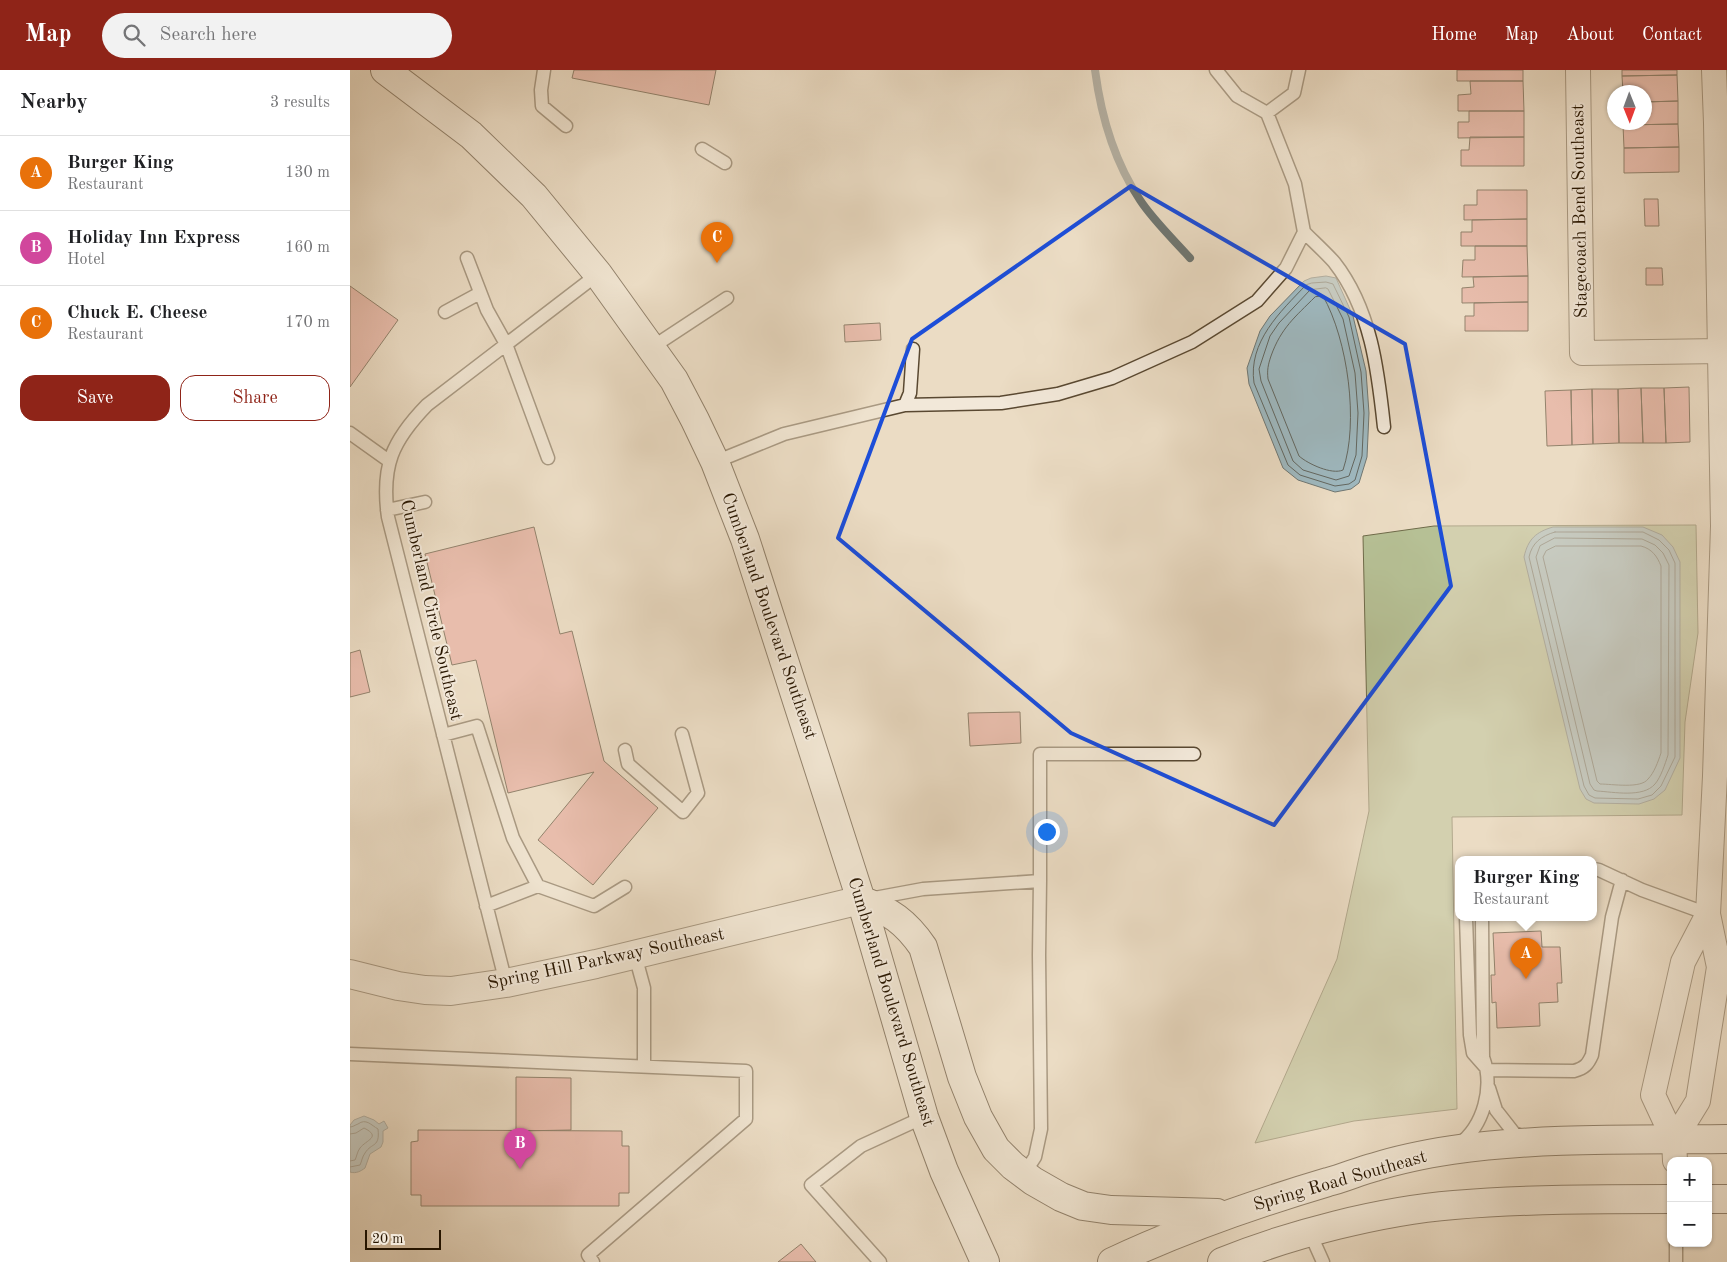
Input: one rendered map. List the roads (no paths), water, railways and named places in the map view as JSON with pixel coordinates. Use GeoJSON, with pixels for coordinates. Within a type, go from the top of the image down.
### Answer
{"type":"FeatureCollection","features":[{"type":"Feature","properties":{"kind":"main road","name":"Cumberland Boulevard Southeast"},"geometry":{"type":"LineString","coordinates":[[385,70],[471,135],[534,196],[598,274],[674,380],[715,462],[746,539],[862,900],[924,1117],[944,1171],[985,1262]]}},
{"type":"Feature","properties":{"kind":"main road","name":"Spring Hill Parkway Southeast"},"geometry":{"type":"LineString","coordinates":[[352,979],[425,990],[451,991],[506,983],[635,955],[862,900]]}},
{"type":"Feature","properties":{"kind":"main road"},"geometry":{"type":"LineString","coordinates":[[862,900],[882,908],[900,919],[924,947],[962,1077],[978,1117],[996,1149],[1013,1166],[1061,1197],[1083,1206],[1111,1210],[1231,1213]]}},
{"type":"Feature","properties":{"kind":"main road","name":"Spring Road Southeast"},"geometry":{"type":"LineString","coordinates":[[1112,1262],[1231,1213],[1374,1167],[1420,1155],[1501,1144],[1595,1140],[1675,1150],[1727,1139]]}},
{"type":"Feature","properties":{"kind":"main road"},"geometry":{"type":"LineString","coordinates":[[1222,1262],[1350,1222],[1452,1205],[1513,1201],[1667,1199]]}},
{"type":"Feature","properties":{"kind":"main road"},"geometry":{"type":"LineString","coordinates":[[1712,1199],[1727,1199]]}},
{"type":"Feature","properties":{"kind":"street","name":"Stagecoach Bend Southeast"},"geometry":{"type":"LineString","coordinates":[[1578,70],[1582,353],[1721,350]]}},
{"type":"Feature","properties":{"kind":"street"},"geometry":{"type":"LineString","coordinates":[[1675,1150],[1653,1096],[1683,962],[1708,914],[1718,856],[1721,776],[1723,526],[1721,350],[1722,123],[1714,70]]}},
{"type":"Feature","properties":{"kind":"street"},"geometry":{"type":"LineString","coordinates":[[1675,1150],[1698,1101],[1719,967],[1708,914]]}},
{"type":"Feature","properties":{"kind":"lane"},"geometry":{"type":"LineString","coordinates":[[544,70],[541,90],[542,106],[566,126]]}},
{"type":"Feature","properties":{"kind":"lane"},"geometry":{"type":"LineString","coordinates":[[1216,70],[1237,96],[1267,113],[1295,184],[1304,232],[1334,263],[1354,295],[1367,326],[1378,378],[1384,427]]}},
{"type":"Feature","properties":{"kind":"lane"},"geometry":{"type":"LineString","coordinates":[[1267,113],[1294,93],[1299,70]]}},
{"type":"Feature","properties":{"kind":"lane"},"geometry":{"type":"LineString","coordinates":[[702,149],[725,164]]}},
{"type":"Feature","properties":{"kind":"lane"},"geometry":{"type":"LineString","coordinates":[[715,462],[784,434],[905,405],[1001,403],[1058,394],[1112,378],[1192,342],[1257,301],[1286,268],[1304,232]]}},
{"type":"Feature","properties":{"kind":"lane"},"geometry":{"type":"LineString","coordinates":[[467,258],[486,310],[506,344],[548,458]]}},
{"type":"Feature","properties":{"kind":"lane","name":"Cumberland Circle Southeast"},"geometry":{"type":"LineString","coordinates":[[506,983],[387,510],[385,480],[389,461],[397,442],[410,422],[427,405],[598,274]]}},
{"type":"Feature","properties":{"kind":"lane"},"geometry":{"type":"LineString","coordinates":[[445,312],[480,292]]}},
{"type":"Feature","properties":{"kind":"lane"},"geometry":{"type":"LineString","coordinates":[[651,348],[727,298]]}},
{"type":"Feature","properties":{"kind":"lane"},"geometry":{"type":"LineString","coordinates":[[905,405],[910,393],[913,349]]}},
{"type":"Feature","properties":{"kind":"lane"},"geometry":{"type":"LineString","coordinates":[[350,433],[389,461]]}},
{"type":"Feature","properties":{"kind":"lane"},"geometry":{"type":"LineString","coordinates":[[387,510],[425,502]]}},
{"type":"Feature","properties":{"kind":"lane"},"geometry":{"type":"LineString","coordinates":[[443,735],[477,726],[513,838],[538,886]]}},
{"type":"Feature","properties":{"kind":"lane"},"geometry":{"type":"LineString","coordinates":[[625,750],[628,764],[683,812],[698,793],[682,734]]}},
{"type":"Feature","properties":{"kind":"lane"},"geometry":{"type":"LineString","coordinates":[[1024,1174],[1035,1157],[1041,1128],[1039,965],[1040,754],[1194,754]]}},
{"type":"Feature","properties":{"kind":"lane"},"geometry":{"type":"LineString","coordinates":[[1597,870],[1642,890],[1708,914]]}},
{"type":"Feature","properties":{"kind":"lane"},"geometry":{"type":"LineString","coordinates":[[1466,921],[1470,1035],[1473,1053],[1488,1070],[1574,1071],[1583,1069],[1589,1063],[1592,1055],[1612,917],[1622,880]]}},
{"type":"Feature","properties":{"kind":"lane"},"geometry":{"type":"LineString","coordinates":[[862,900],[923,889],[1040,881]]}},
{"type":"Feature","properties":{"kind":"lane"},"geometry":{"type":"LineString","coordinates":[[486,906],[538,886],[594,906],[625,887]]}},
{"type":"Feature","properties":{"kind":"lane"},"geometry":{"type":"LineString","coordinates":[[1452,1150],[1468,1138],[1483,1109],[1488,1086],[1488,1070],[1483,1057],[1482,921]]}},
{"type":"Feature","properties":{"kind":"lane"},"geometry":{"type":"LineString","coordinates":[[635,955],[644,988],[644,1066]]}},
{"type":"Feature","properties":{"kind":"lane"},"geometry":{"type":"LineString","coordinates":[[350,1054],[746,1071],[746,1119],[588,1255],[593,1262]]}},
{"type":"Feature","properties":{"kind":"lane"},"geometry":{"type":"LineString","coordinates":[[1488,1086],[1496,1110],[1514,1133],[1537,1142]]}},
{"type":"Feature","properties":{"kind":"lane"},"geometry":{"type":"LineString","coordinates":[[880,1262],[810,1185],[861,1146],[924,1117]]}},
{"type":"Feature","properties":{"kind":"lane"},"geometry":{"type":"LineString","coordinates":[[1310,1233],[1323,1262]]}},
{"type":"Feature","properties":{"kind":"lane"},"geometry":{"type":"LineString","coordinates":[[1676,1247],[1676,1262]]}},
{"type":"Feature","properties":{"kind":"water"},"geometry":{"type":"Polygon","coordinates":[[[1326,276],[1336,278],[1353,316],[1366,371],[1369,413],[1367,457],[1359,483],[1351,489],[1335,492],[1298,480],[1283,468],[1249,384],[1247,368],[1260,331],[1270,316],[1304,281],[1326,276]]]}},
{"type":"Feature","properties":{"kind":"water"},"geometry":{"type":"Polygon","coordinates":[[[1553,527],[1643,527],[1662,535],[1673,547],[1680,562],[1680,758],[1665,790],[1654,799],[1639,804],[1594,803],[1586,799],[1580,789],[1524,557],[1530,541],[1537,534],[1553,527]]]}},
{"type":"Feature","properties":{"kind":"water"},"geometry":{"type":"Polygon","coordinates":[[[364,1116],[379,1124],[384,1121],[388,1128],[383,1131],[381,1147],[370,1154],[365,1168],[352,1173],[350,1172],[350,1125],[354,1120],[364,1116]]]}},
{"type":"Feature","properties":{"kind":"waterway"},"geometry":{"type":"LineString","coordinates":[[1095,70],[1105,121],[1123,170],[1145,207],[1190,258]]}},
{"type":"Feature","properties":{"kind":"place","name":"Chuck E. Cheese"},"geometry":{"type":"Point","coordinates":[717,263]}},
{"type":"Feature","properties":{"kind":"place","name":"Burger King"},"geometry":{"type":"Point","coordinates":[1526,979]}},
{"type":"Feature","properties":{"kind":"place","name":"Holiday Inn Express"},"geometry":{"type":"Point","coordinates":[520,1169]}}]}
